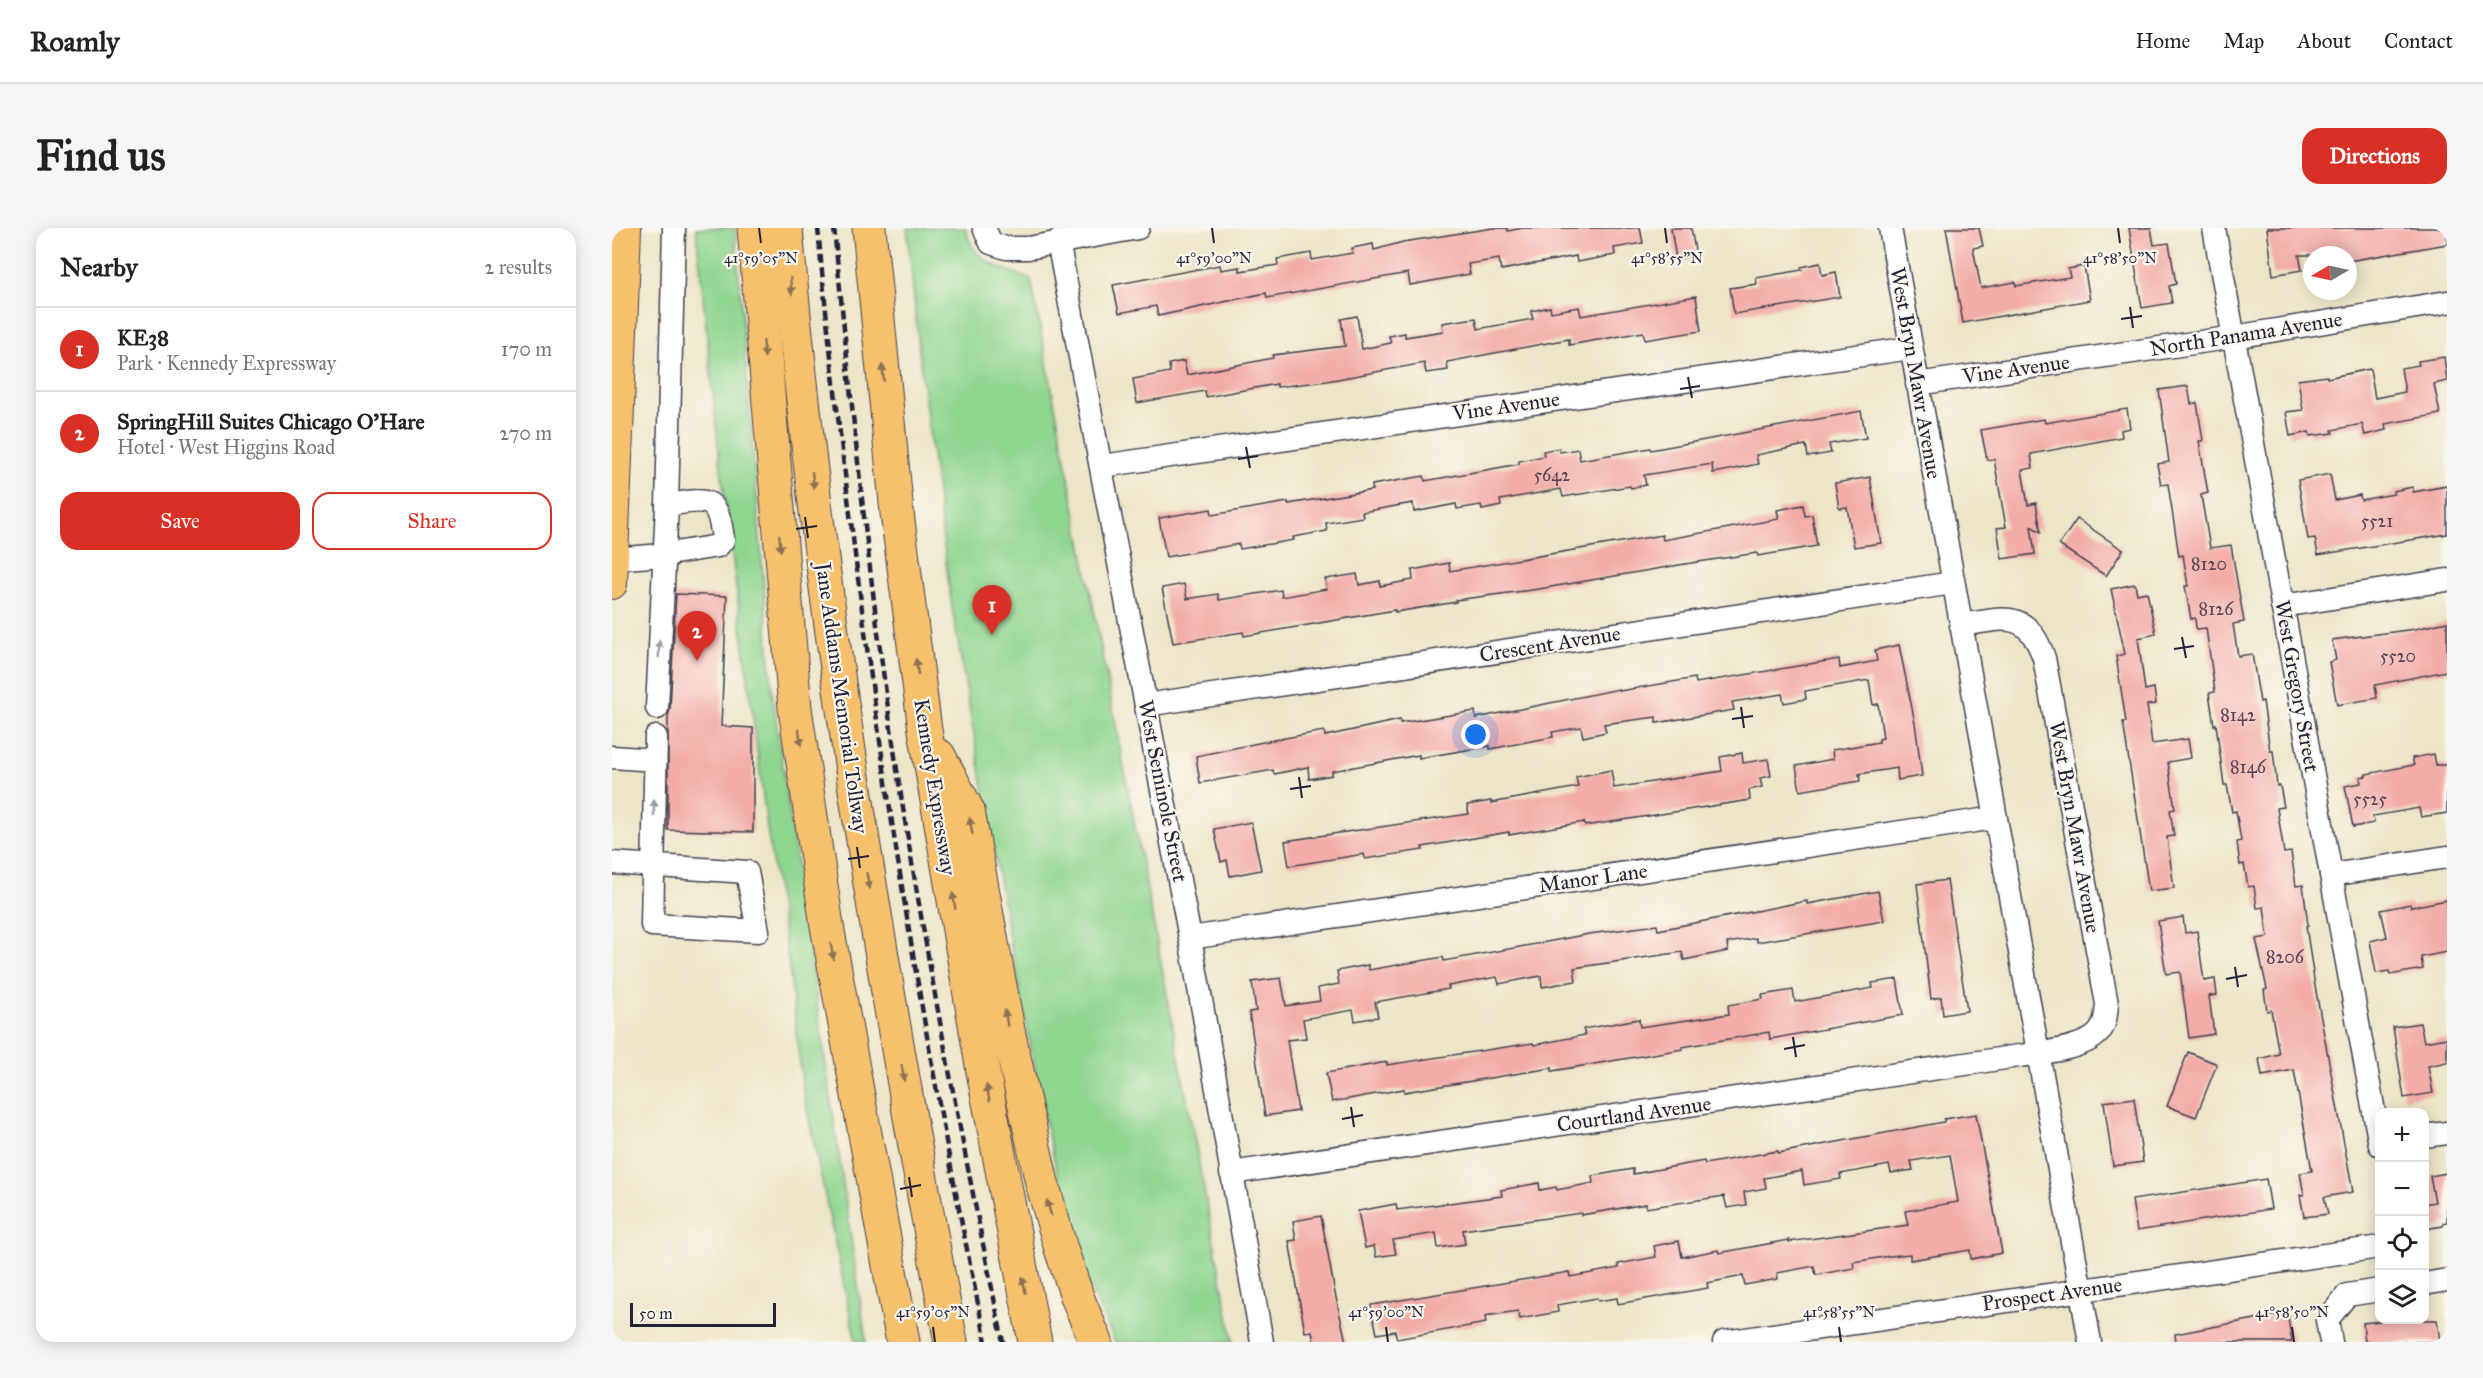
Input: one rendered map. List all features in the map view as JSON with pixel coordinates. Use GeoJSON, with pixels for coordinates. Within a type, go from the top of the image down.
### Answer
{"type":"FeatureCollection","features":[{"type":"Feature","properties":{"kind":"highway"},"geometry":{"type":"LineString","coordinates":[[754,228],[795,708],[827,926],[903,1342]]}},
{"type":"Feature","properties":{"kind":"highway","name":"Jane Addams Memorial Tollway"},"geometry":{"type":"LineString","coordinates":[[786,228],[794,314],[838,682],[867,872],[951,1342]]}},
{"type":"Feature","properties":{"kind":"highway","name":"Kennedy Expressway"},"geometry":{"type":"LineString","coordinates":[[869,228],[897,513],[926,730],[983,1071],[1035,1342]]}},
{"type":"Feature","properties":{"kind":"highway"},"geometry":{"type":"LineString","coordinates":[[926,730],[968,811],[1008,1030],[1042,1183],[1060,1250],[1096,1342]]}},
{"type":"Feature","properties":{"kind":"highway"},"geometry":{"type":"LineString","coordinates":[[871,1169],[870,1274],[879,1342]]}},
{"type":"Feature","properties":{"kind":"main road"},"geometry":{"type":"LineString","coordinates":[[612,567],[619,261],[626,228]]}},
{"type":"Feature","properties":{"kind":"street"},"geometry":{"type":"LineString","coordinates":[[657,708],[667,505],[674,228]]}},
{"type":"Feature","properties":{"kind":"street"},"geometry":{"type":"LineString","coordinates":[[984,228],[991,243],[1006,248],[1028,248],[1138,228]]}},
{"type":"Feature","properties":{"kind":"street","name":"West Bryn Mawr Avenue"},"geometry":{"type":"LineString","coordinates":[[1890,228],[2090,1342]]}},
{"type":"Feature","properties":{"kind":"street","name":"West Gregory Street"},"geometry":{"type":"LineString","coordinates":[[2214,228],[2375,1122]]}},
{"type":"Feature","properties":{"kind":"street","name":"West Seminole Street"},"geometry":{"type":"LineString","coordinates":[[1058,241],[1190,938],[1262,1342]]}},
{"type":"Feature","properties":{"kind":"street","name":"North Panama Avenue"},"geometry":{"type":"LineString","coordinates":[[2116,355],[2447,302]]}},
{"type":"Feature","properties":{"kind":"street","name":"Vine Avenue"},"geometry":{"type":"LineString","coordinates":[[1102,466],[1911,348]]}},
{"type":"Feature","properties":{"kind":"street","name":"Vine Avenue"},"geometry":{"type":"LineString","coordinates":[[1917,384],[2116,355]]}},
{"type":"Feature","properties":{"kind":"street"},"geometry":{"type":"LineString","coordinates":[[612,567],[663,555],[718,546],[723,540],[720,516],[714,507],[699,500],[667,505]]}},
{"type":"Feature","properties":{"kind":"street"},"geometry":{"type":"LineString","coordinates":[[2282,606],[2447,579]]}},
{"type":"Feature","properties":{"kind":"street","name":"Crescent Avenue"},"geometry":{"type":"LineString","coordinates":[[1146,705],[1953,583]]}},
{"type":"Feature","properties":{"kind":"street","name":"West Bryn Mawr Avenue"},"geometry":{"type":"LineString","coordinates":[[1961,625],[2011,620],[2028,626],[2037,638],[2044,658],[2107,1004],[2103,1026],[2090,1040],[2076,1046],[2037,1053]]}},
{"type":"Feature","properties":{"kind":"street"},"geometry":{"type":"LineString","coordinates":[[612,863],[653,867],[747,872],[758,931],[652,925],[653,867],[655,760],[656,737]]}},
{"type":"Feature","properties":{"kind":"street"},"geometry":{"type":"LineString","coordinates":[[612,757],[655,760]]}},
{"type":"Feature","properties":{"kind":"street","name":"Manor Lane"},"geometry":{"type":"LineString","coordinates":[[1190,938],[1995,819]]}},
{"type":"Feature","properties":{"kind":"street"},"geometry":{"type":"LineString","coordinates":[[2331,876],[2447,857]]}},
{"type":"Feature","properties":{"kind":"street","name":"Courtland Avenue"},"geometry":{"type":"LineString","coordinates":[[1232,1173],[2037,1053]]}},
{"type":"Feature","properties":{"kind":"street"},"geometry":{"type":"LineString","coordinates":[[2429,1135],[2447,1133]]}},
{"type":"Feature","properties":{"kind":"street","name":"Prospect Avenue"},"geometry":{"type":"LineString","coordinates":[[1724,1342],[2375,1248]]}},
{"type":"Feature","properties":{"kind":"street"},"geometry":{"type":"LineString","coordinates":[[2429,1283],[2447,1280]]}},
{"type":"Feature","properties":{"kind":"street"},"geometry":{"type":"LineString","coordinates":[[2331,1342],[2327,1320],[2347,1295],[2375,1291]]}},
{"type":"Feature","properties":{"kind":"green space"},"geometry":{"type":"Polygon","coordinates":[[[696,228],[735,228],[773,699],[866,1342],[856,1342],[803,1091],[789,966],[768,835],[719,453],[696,228]]]}},
{"type":"Feature","properties":{"kind":"green space"},"geometry":{"type":"Polygon","coordinates":[[[907,228],[966,228],[969,240],[982,257],[999,268],[1031,279],[1233,1342],[1115,1342],[1090,1287],[1074,1239],[1049,1139],[1009,936],[952,608],[921,369],[907,228]]]}},
{"type":"Feature","properties":{"kind":"building"},"geometry":{"type":"Polygon","coordinates":[[[1493,228],[1507,228],[1508,231],[1523,228],[1640,228],[1643,243],[1614,248],[1615,255],[1577,262],[1576,256],[1501,270],[1499,259],[1468,264],[1470,274],[1410,285],[1408,273],[1267,298],[1266,293],[1158,316],[1156,306],[1119,313],[1113,285],[1220,265],[1221,270],[1240,267],[1240,271],[1278,265],[1277,259],[1311,253],[1312,260],[1353,253],[1352,248],[1373,244],[1374,250],[1403,242],[1493,228]]]}},
{"type":"Feature","properties":{"kind":"building"},"geometry":{"type":"Polygon","coordinates":[[[1671,228],[1691,228],[1696,256],[1676,259],[1671,228]]]}},
{"type":"Feature","properties":{"kind":"building"},"geometry":{"type":"Polygon","coordinates":[[[1946,228],[1979,228],[1983,246],[1973,248],[1981,288],[2015,282],[2016,286],[2070,277],[2068,269],[2084,266],[2090,300],[1963,323],[1946,228]]]}},
{"type":"Feature","properties":{"kind":"building"},"geometry":{"type":"Polygon","coordinates":[[[2129,228],[2151,228],[2154,245],[2169,243],[2176,284],[2169,286],[2172,303],[2142,308],[2129,228]]]}},
{"type":"Feature","properties":{"kind":"building"},"geometry":{"type":"Polygon","coordinates":[[[2267,228],[2447,228],[2447,244],[2357,259],[2357,246],[2303,246],[2303,255],[2299,255],[2302,270],[2273,275],[2267,228]]]}},
{"type":"Feature","properties":{"kind":"building"},"geometry":{"type":"Polygon","coordinates":[[[1820,263],[1822,275],[1836,272],[1840,297],[1734,314],[1730,288],[1757,284],[1756,278],[1802,270],[1801,267],[1820,263]]]}},
{"type":"Feature","properties":{"kind":"building"},"geometry":{"type":"Polygon","coordinates":[[[1696,296],[1701,331],[1645,340],[1643,332],[1569,345],[1569,339],[1447,362],[1448,370],[1426,373],[1424,363],[1327,381],[1277,387],[1277,384],[1206,397],[1205,391],[1137,403],[1133,379],[1170,372],[1169,364],[1184,361],[1187,375],[1273,358],[1273,355],[1345,346],[1341,319],[1357,316],[1362,349],[1391,343],[1389,336],[1405,333],[1405,337],[1443,331],[1442,323],[1476,318],[1478,329],[1533,319],[1531,311],[1550,307],[1551,312],[1579,307],[1581,316],[1696,296]]]}},
{"type":"Feature","properties":{"kind":"building"},"geometry":{"type":"Polygon","coordinates":[[[2444,357],[2447,381],[2434,384],[2440,414],[2385,424],[2386,430],[2365,435],[2362,424],[2332,430],[2333,433],[2310,436],[2309,432],[2290,436],[2286,412],[2303,410],[2298,380],[2327,376],[2327,378],[2370,369],[2375,398],[2405,392],[2401,368],[2419,365],[2418,361],[2444,357]]]}},
{"type":"Feature","properties":{"kind":"building"},"geometry":{"type":"Polygon","coordinates":[[[2188,386],[2191,404],[2197,403],[2203,441],[2199,441],[2208,493],[2201,495],[2210,548],[2231,545],[2244,622],[2233,624],[2238,656],[2252,654],[2260,702],[2263,701],[2270,751],[2273,751],[2277,786],[2280,786],[2284,807],[2277,808],[2284,853],[2291,852],[2296,886],[2303,885],[2308,925],[2306,926],[2315,986],[2353,1192],[2324,1197],[2328,1214],[2304,1217],[2300,1195],[2304,1195],[2300,1173],[2312,1171],[2294,1070],[2262,1076],[2259,1059],[2279,1054],[2271,1010],[2267,1011],[2264,990],[2267,989],[2256,939],[2268,937],[2264,907],[2257,908],[2254,886],[2248,887],[2244,864],[2240,865],[2237,842],[2241,841],[2236,811],[2232,812],[2227,785],[2224,785],[2216,724],[2214,725],[2209,693],[2215,692],[2206,628],[2196,629],[2195,618],[2191,619],[2185,586],[2188,586],[2183,555],[2179,556],[2168,484],[2161,485],[2157,464],[2169,462],[2159,390],[2188,386]]]}},
{"type":"Feature","properties":{"kind":"building"},"geometry":{"type":"Polygon","coordinates":[[[2127,409],[2130,428],[2121,430],[2122,437],[2031,454],[2033,468],[2022,470],[2028,505],[2036,503],[2041,532],[2031,526],[2035,554],[2002,559],[1997,528],[2006,527],[1994,459],[1987,460],[1981,430],[2044,419],[2045,423],[2127,409]]]}},
{"type":"Feature","properties":{"kind":"building"},"geometry":{"type":"Polygon","coordinates":[[[1861,411],[1866,438],[1829,444],[1831,453],[1808,457],[1806,445],[1756,455],[1758,464],[1729,470],[1713,473],[1712,464],[1644,475],[1646,485],[1563,497],[1561,489],[1500,500],[1501,506],[1482,510],[1481,505],[1457,509],[1456,504],[1414,512],[1413,503],[1362,512],[1363,517],[1326,523],[1327,531],[1293,537],[1294,540],[1240,549],[1239,544],[1166,557],[1159,518],[1211,509],[1212,515],[1288,502],[1288,504],[1372,490],[1372,485],[1424,476],[1425,481],[1519,464],[1519,461],[1544,456],[1543,451],[1559,448],[1560,452],[1578,449],[1580,460],[1650,448],[1651,450],[1861,411]]]}},
{"type":"Feature","properties":{"kind":"building"},"geometry":{"type":"Polygon","coordinates":[[[2330,474],[2335,500],[2360,495],[2361,500],[2394,494],[2393,491],[2413,487],[2413,492],[2447,486],[2447,534],[2318,555],[2315,538],[2308,539],[2298,480],[2330,474]]]}},
{"type":"Feature","properties":{"kind":"building"},"geometry":{"type":"Polygon","coordinates":[[[1870,477],[1881,543],[1854,547],[1847,507],[1839,508],[1835,483],[1870,477]]]}},
{"type":"Feature","properties":{"kind":"building"},"geometry":{"type":"Polygon","coordinates":[[[1803,505],[1805,516],[1812,515],[1817,546],[1758,556],[1757,553],[1685,564],[1244,636],[1243,632],[1173,643],[1162,588],[1184,584],[1187,599],[1218,594],[1219,600],[1281,590],[1282,597],[1327,589],[1325,579],[1357,574],[1359,585],[1380,581],[1380,586],[1413,580],[1412,570],[1449,563],[1450,571],[1662,535],[1663,540],[1779,519],[1777,510],[1803,505]]]}},
{"type":"Feature","properties":{"kind":"building"},"geometry":{"type":"Polygon","coordinates":[[[2077,519],[2123,550],[2106,576],[2059,545],[2077,519]]]}},
{"type":"Feature","properties":{"kind":"building"},"geometry":{"type":"Polygon","coordinates":[[[2135,584],[2137,594],[2147,592],[2156,634],[2138,638],[2145,690],[2154,688],[2156,704],[2147,705],[2152,744],[2188,739],[2191,758],[2168,762],[2175,809],[2170,810],[2174,836],[2167,837],[2174,888],[2149,891],[2123,722],[2126,722],[2116,656],[2125,654],[2111,589],[2135,584]]]}},
{"type":"Feature","properties":{"kind":"building"},"geometry":{"type":"Polygon","coordinates":[[[676,594],[727,596],[721,726],[753,728],[753,832],[668,830],[668,716],[676,594]]]}},
{"type":"Feature","properties":{"kind":"building"},"geometry":{"type":"Polygon","coordinates":[[[2447,622],[2447,671],[2375,685],[2377,698],[2337,705],[2329,662],[2336,660],[2332,640],[2415,629],[2447,622]]]}},
{"type":"Feature","properties":{"kind":"building"},"geometry":{"type":"Polygon","coordinates":[[[1899,645],[1915,723],[1922,776],[1898,780],[1897,768],[1859,774],[1860,781],[1800,791],[1796,766],[1833,759],[1832,750],[1879,742],[1879,739],[1883,738],[1878,704],[1873,705],[1869,680],[1805,691],[1806,699],[1784,703],[1782,694],[1732,702],[1734,710],[1656,723],[1656,717],[1604,724],[1606,732],[1583,737],[1581,727],[1552,732],[1553,737],[1490,749],[1490,746],[1419,758],[1419,755],[1332,771],[1332,775],[1309,779],[1308,767],[1274,774],[1273,770],[1200,783],[1196,756],[1268,741],[1324,731],[1325,736],[1400,720],[1400,723],[1475,711],[1476,718],[1619,689],[1620,691],[1695,678],[1696,683],[1839,659],[1840,668],[1877,661],[1875,650],[1899,645]]]}},
{"type":"Feature","properties":{"kind":"building"},"geometry":{"type":"Polygon","coordinates":[[[1742,753],[1743,763],[1768,759],[1771,776],[1760,778],[1762,787],[1749,790],[1750,800],[1585,826],[1584,822],[1509,835],[1509,832],[1422,847],[1423,850],[1365,859],[1364,854],[1289,866],[1285,841],[1469,814],[1467,805],[1491,801],[1491,803],[1578,787],[1576,777],[1611,770],[1614,788],[1722,771],[1720,757],[1742,753]]]}},
{"type":"Feature","properties":{"kind":"building"},"geometry":{"type":"Polygon","coordinates":[[[2434,754],[2436,765],[2447,765],[2447,813],[2421,817],[2419,808],[2373,816],[2374,823],[2353,827],[2345,786],[2361,783],[2360,777],[2366,774],[2414,765],[2412,758],[2434,754]]]}},
{"type":"Feature","properties":{"kind":"building"},"geometry":{"type":"Polygon","coordinates":[[[1251,822],[1261,870],[1230,876],[1227,860],[1221,862],[1214,829],[1251,822]]]}},
{"type":"Feature","properties":{"kind":"building"},"geometry":{"type":"Polygon","coordinates":[[[1947,880],[1967,1011],[1943,1015],[1941,997],[1931,999],[1917,884],[1947,880]]]}},
{"type":"Feature","properties":{"kind":"building"},"geometry":{"type":"Polygon","coordinates":[[[1878,891],[1884,921],[1757,942],[1756,938],[1727,943],[1728,951],[1684,960],[1682,952],[1574,968],[1576,981],[1542,987],[1541,976],[1499,984],[1497,977],[1448,986],[1449,989],[1375,1002],[1378,1017],[1355,1021],[1353,1010],[1303,1019],[1306,1038],[1287,1040],[1298,1111],[1265,1116],[1249,1012],[1256,1011],[1252,982],[1281,978],[1286,1006],[1320,1001],[1318,988],[1339,984],[1337,971],[1368,965],[1369,970],[1443,957],[1444,961],[1589,934],[1657,925],[1658,930],[1807,901],[1807,904],[1878,891]]]}},
{"type":"Feature","properties":{"kind":"building"},"geometry":{"type":"Polygon","coordinates":[[[2447,900],[2447,952],[2421,957],[2423,969],[2390,975],[2389,971],[2376,973],[2370,941],[2387,937],[2381,910],[2447,900]]]}},
{"type":"Feature","properties":{"kind":"building"},"geometry":{"type":"Polygon","coordinates":[[[2183,917],[2185,933],[2197,931],[2204,981],[2215,979],[2217,995],[2209,996],[2214,1034],[2189,1038],[2180,972],[2166,974],[2158,921],[2183,917]]]}},
{"type":"Feature","properties":{"kind":"building"},"geometry":{"type":"Polygon","coordinates":[[[1897,979],[1903,1015],[1770,1039],[1769,1032],[1552,1071],[1552,1068],[1404,1092],[1404,1089],[1332,1102],[1326,1073],[1387,1062],[1387,1065],[1533,1043],[1534,1045],[1585,1035],[1583,1029],[1639,1019],[1640,1027],[1729,1014],[1728,1005],[1763,999],[1762,995],[1793,990],[1795,1002],[1873,988],[1872,983],[1897,979]]]}},
{"type":"Feature","properties":{"kind":"building"},"geometry":{"type":"Polygon","coordinates":[[[2420,1023],[2424,1042],[2447,1038],[2447,1062],[2428,1066],[2433,1093],[2404,1098],[2393,1027],[2420,1023]]]}},
{"type":"Feature","properties":{"kind":"building"},"geometry":{"type":"Polygon","coordinates":[[[2188,1052],[2217,1064],[2196,1117],[2167,1106],[2188,1052]]]}},
{"type":"Feature","properties":{"kind":"building"},"geometry":{"type":"Polygon","coordinates":[[[2134,1098],[2143,1162],[2113,1166],[2104,1102],[2134,1098]]]}},
{"type":"Feature","properties":{"kind":"building"},"geometry":{"type":"Polygon","coordinates":[[[1976,1114],[2002,1253],[1971,1259],[1970,1250],[1910,1260],[1910,1254],[1890,1256],[1853,1262],[1854,1268],[1816,1275],[1814,1266],[1777,1273],[1778,1279],[1745,1285],[1743,1276],[1707,1283],[1708,1288],[1618,1304],[1617,1298],[1598,1301],[1597,1298],[1557,1305],[1558,1312],[1520,1319],[1518,1311],[1485,1316],[1486,1323],[1397,1339],[1395,1331],[1377,1334],[1371,1305],[1569,1272],[1570,1277],[1619,1268],[1618,1264],[1656,1257],[1654,1246],[1679,1241],[1682,1257],[1718,1250],[1719,1253],[1789,1240],[1789,1242],[1908,1225],[1905,1211],[1958,1202],[1950,1155],[1911,1161],[1913,1170],[1891,1173],[1889,1165],[1840,1174],[1841,1179],[1804,1185],[1802,1171],[1764,1178],[1766,1188],[1744,1192],[1746,1205],[1727,1208],[1724,1196],[1646,1208],[1646,1204],[1463,1230],[1465,1244],[1438,1248],[1436,1233],[1393,1240],[1396,1254],[1376,1257],[1374,1246],[1365,1248],[1358,1211],[1396,1204],[1397,1210],[1502,1196],[1501,1190],[1539,1183],[1540,1190],[1556,1187],[1557,1190],[1593,1183],[1592,1176],[1633,1169],[1633,1174],[1704,1161],[1705,1164],[1778,1151],[1778,1153],[1976,1114]]]}},
{"type":"Feature","properties":{"kind":"building"},"geometry":{"type":"Polygon","coordinates":[[[2447,1173],[2447,1222],[2443,1223],[2443,1226],[2429,1228],[2429,1203],[2435,1202],[2430,1176],[2447,1173]]]}},
{"type":"Feature","properties":{"kind":"building"},"geometry":{"type":"Polygon","coordinates":[[[2266,1179],[2271,1209],[2137,1231],[2132,1200],[2266,1179]]]}},
{"type":"Feature","properties":{"kind":"building"},"geometry":{"type":"Polygon","coordinates":[[[1321,1216],[1346,1342],[1314,1342],[1312,1331],[1305,1332],[1289,1241],[1296,1240],[1293,1221],[1321,1216]]]}},
{"type":"Feature","properties":{"kind":"building"},"geometry":{"type":"Polygon","coordinates":[[[2287,1313],[2292,1342],[2176,1342],[2175,1334],[2287,1313]]]}},
{"type":"Feature","properties":{"kind":"building"},"geometry":{"type":"Polygon","coordinates":[[[2429,1320],[2437,1320],[2440,1342],[2365,1342],[2363,1323],[2429,1324],[2429,1320]]]}},
{"type":"Feature","properties":{"kind":"railway"},"geometry":{"type":"LineString","coordinates":[[818,228],[848,499],[895,841],[946,1142],[986,1342]]}},
{"type":"Feature","properties":{"kind":"railway"},"geometry":{"type":"LineString","coordinates":[[834,228],[872,587],[891,731],[925,938],[1003,1342]]}},
{"type":"Feature","properties":{"kind":"place","name":"KE38"},"geometry":{"type":"Point","coordinates":[992,635]}},
{"type":"Feature","properties":{"kind":"place","name":"SpringHill Suites Chicago O'Hare"},"geometry":{"type":"Point","coordinates":[697,661]}}]}
